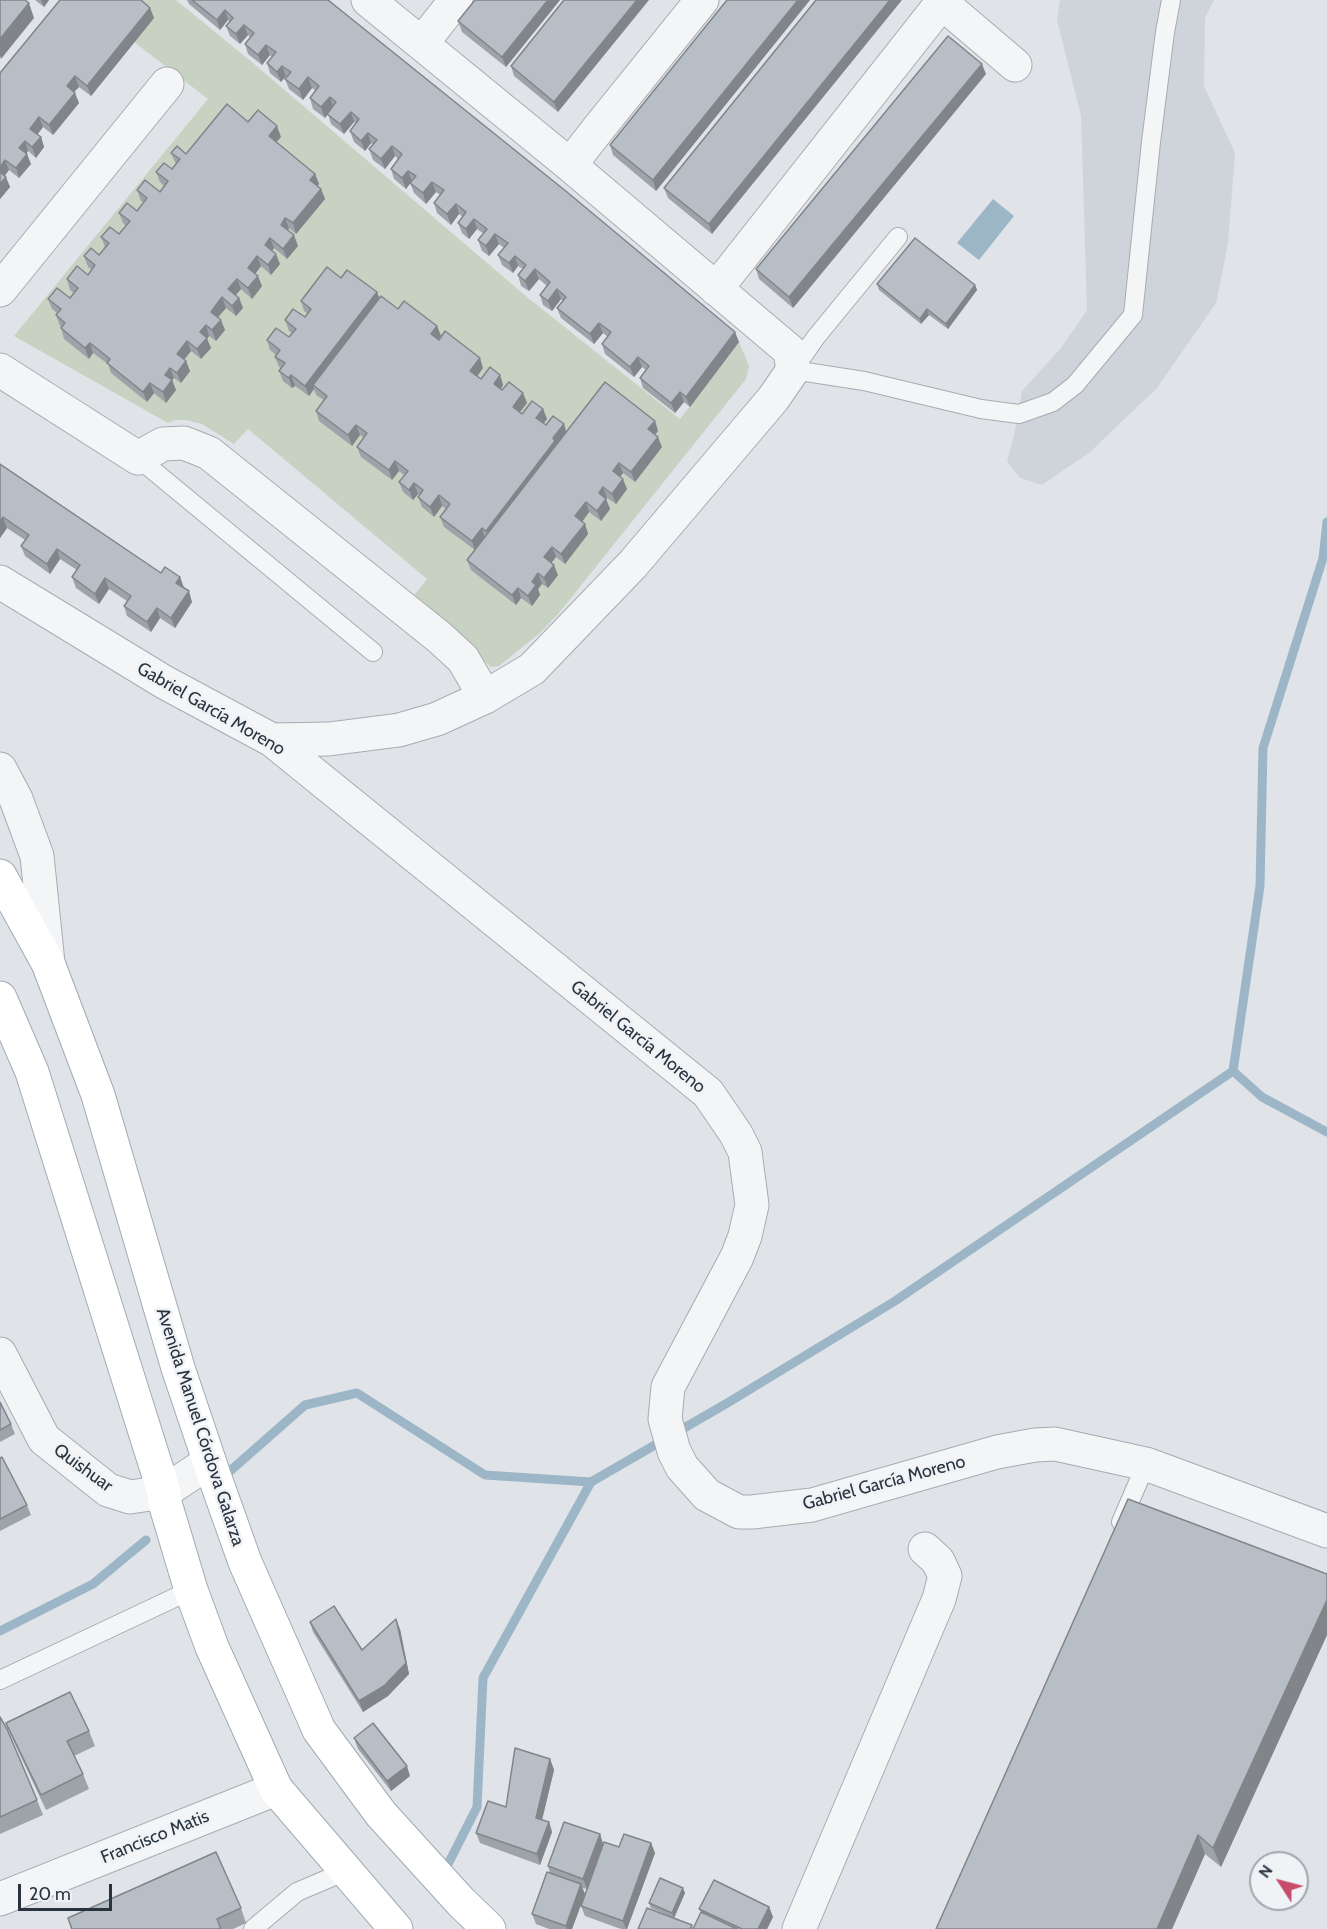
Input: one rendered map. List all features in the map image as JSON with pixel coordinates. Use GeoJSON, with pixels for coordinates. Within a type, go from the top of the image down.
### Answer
{"type":"FeatureCollection","features":[{"type":"Feature","properties":{"kind":"main road","name":"Avenida Manuel Córdova Galarza"},"geometry":{"type":"LineString","coordinates":[[0,876],[48,963],[98,1095],[177,1368],[209,1462],[244,1562],[319,1730],[381,1814],[461,1902],[489,1929]]}},
{"type":"Feature","properties":{"kind":"main road"},"geometry":{"type":"LineString","coordinates":[[0,998],[32,1072],[164,1492],[165,1503],[191,1590],[212,1647],[276,1789],[396,1929]]}},
{"type":"Feature","properties":{"kind":"main road"},"geometry":{"type":"LineString","coordinates":[[128,1382],[136,1386],[155,1387],[164,1383],[177,1368]]}},
{"type":"Feature","properties":{"kind":"street"},"geometry":{"type":"LineString","coordinates":[[272,740],[329,739],[399,730],[437,719],[485,697],[532,669],[633,564],[772,399],[793,370],[790,351],[570,165],[368,0]]}},
{"type":"Feature","properties":{"kind":"street"},"geometry":{"type":"LineString","coordinates":[[422,43],[456,0]]}},
{"type":"Feature","properties":{"kind":"street"},"geometry":{"type":"LineString","coordinates":[[570,165],[702,0]]}},
{"type":"Feature","properties":{"kind":"street"},"geometry":{"type":"LineString","coordinates":[[716,290],[943,1],[1015,65]]}},
{"type":"Feature","properties":{"kind":"street"},"geometry":{"type":"LineString","coordinates":[[0,290],[167,84]]}},
{"type":"Feature","properties":{"kind":"street"},"geometry":{"type":"LineString","coordinates":[[0,370],[138,458],[162,444],[173,443],[184,443],[209,453],[439,637],[463,659],[485,697]]}},
{"type":"Feature","properties":{"kind":"street","name":"Gabriel García Moreno"},"geometry":{"type":"LineString","coordinates":[[0,582],[164,682],[272,740],[708,1093],[736,1134],[745,1152],[752,1205],[745,1236],[737,1257],[668,1387],[665,1419],[674,1451],[682,1467],[707,1495],[739,1512],[812,1504],[998,1452],[1055,1444],[1146,1464],[1327,1531]]}},
{"type":"Feature","properties":{"kind":"street"},"geometry":{"type":"LineString","coordinates":[[0,769],[16,799],[37,856],[48,963]]}},
{"type":"Feature","properties":{"kind":"street","name":"Quishuar"},"geometry":{"type":"LineString","coordinates":[[0,1354],[44,1439],[108,1491],[130,1497],[164,1492],[209,1462]]}},
{"type":"Feature","properties":{"kind":"street"},"geometry":{"type":"LineString","coordinates":[[799,1929],[939,1599],[945,1576],[938,1561],[925,1549]]}},
{"type":"Feature","properties":{"kind":"street","name":"Francisco Matis"},"geometry":{"type":"LineString","coordinates":[[0,1899],[276,1789]]}},
{"type":"Feature","properties":{"kind":"lane"},"geometry":{"type":"LineString","coordinates":[[898,237],[793,370],[864,381],[981,409],[1019,414],[1053,402],[1075,385],[1133,315],[1151,142],[1171,0]]}},
{"type":"Feature","properties":{"kind":"lane"},"geometry":{"type":"LineString","coordinates":[[138,458],[373,652]]}},
{"type":"Feature","properties":{"kind":"lane"},"geometry":{"type":"LineString","coordinates":[[1114,1538],[1146,1464]]}},
{"type":"Feature","properties":{"kind":"lane"},"geometry":{"type":"LineString","coordinates":[[0,1680],[191,1590]]}},
{"type":"Feature","properties":{"kind":"lane"},"geometry":{"type":"LineString","coordinates":[[254,1929],[297,1892],[346,1871]]}},
{"type":"Feature","properties":{"kind":"shaded area"},"geometry":{"type":"Polygon","coordinates":[[[1060,0],[1214,0],[1205,18],[1204,86],[1235,153],[1228,243],[1216,303],[1157,388],[1089,453],[1042,485],[1020,478],[1007,461],[1022,391],[1061,348],[1087,310],[1081,116],[1057,20],[1060,0]]]}},
{"type":"Feature","properties":{"kind":"green space"},"geometry":{"type":"Polygon","coordinates":[[[141,0],[176,0],[527,297],[680,419],[739,342],[749,366],[746,379],[559,613],[540,633],[499,666],[491,667],[412,598],[427,579],[248,429],[234,444],[202,424],[186,420],[175,420],[168,423],[14,336],[208,99],[134,42],[141,0]]]}},
{"type":"Feature","properties":{"kind":"water"},"geometry":{"type":"Polygon","coordinates":[[[993,199],[1014,216],[979,260],[957,243],[993,199]]]}},
{"type":"Feature","properties":{"kind":"building"},"geometry":{"type":"Polygon","coordinates":[[[0,0],[25,0],[29,3],[0,39],[0,0]]]}},
{"type":"Feature","properties":{"kind":"building"},"geometry":{"type":"Polygon","coordinates":[[[60,0],[141,0],[150,8],[87,86],[75,76],[67,86],[75,93],[49,125],[39,117],[30,129],[41,137],[32,147],[25,141],[19,148],[27,154],[16,168],[5,160],[0,167],[0,73],[60,0]]]}},
{"type":"Feature","properties":{"kind":"building"},"geometry":{"type":"Polygon","coordinates":[[[192,0],[328,0],[567,192],[735,332],[686,397],[680,392],[671,403],[640,378],[649,366],[638,357],[630,367],[602,344],[611,332],[599,323],[590,334],[557,308],[566,297],[557,289],[548,301],[540,295],[550,282],[535,269],[525,281],[518,275],[526,265],[515,256],[509,263],[498,255],[508,243],[495,234],[486,246],[478,240],[487,229],[474,219],[466,229],[458,223],[466,212],[456,204],[447,214],[434,203],[444,190],[432,182],[423,193],[410,183],[416,176],[408,171],[402,178],[391,169],[402,154],[392,146],[381,159],[369,149],[377,140],[368,133],[361,141],[350,131],[359,119],[351,112],[340,124],[327,114],[336,102],[330,97],[321,107],[310,98],[319,86],[308,77],[299,89],[285,79],[291,72],[282,66],[277,72],[267,63],[276,52],[266,45],[258,55],[245,44],[254,33],[244,25],[236,34],[226,26],[233,18],[225,10],[217,20],[192,0]]]}},
{"type":"Feature","properties":{"kind":"building"},"geometry":{"type":"Polygon","coordinates":[[[475,0],[548,0],[502,57],[458,21],[475,0]]]}},
{"type":"Feature","properties":{"kind":"building"},"geometry":{"type":"Polygon","coordinates":[[[564,0],[637,0],[554,102],[511,66],[564,0]]]}},
{"type":"Feature","properties":{"kind":"building"},"geometry":{"type":"Polygon","coordinates":[[[727,0],[798,0],[653,180],[610,145],[727,0]]]}},
{"type":"Feature","properties":{"kind":"building"},"geometry":{"type":"Polygon","coordinates":[[[816,0],[890,0],[709,224],[664,188],[816,0]]]}},
{"type":"Feature","properties":{"kind":"building"},"geometry":{"type":"Polygon","coordinates":[[[948,36],[982,64],[789,297],[756,269],[948,36]]]}},
{"type":"Feature","properties":{"kind":"building"},"geometry":{"type":"Polygon","coordinates":[[[227,104],[248,122],[258,110],[277,126],[269,136],[315,174],[310,180],[321,189],[293,223],[285,218],[281,225],[294,235],[283,249],[270,238],[265,245],[276,254],[268,265],[257,256],[248,268],[258,276],[248,288],[237,279],[228,289],[239,298],[232,306],[222,297],[211,312],[221,320],[212,330],[206,325],[200,332],[207,338],[197,349],[187,341],[177,354],[186,361],[177,373],[170,368],[165,375],[172,380],[163,392],[150,383],[143,392],[107,363],[110,359],[90,343],[85,348],[61,328],[65,323],[56,315],[61,309],[48,299],[57,288],[70,298],[78,288],[67,279],[77,266],[88,275],[95,265],[84,256],[91,248],[99,255],[109,243],[101,237],[110,227],[119,234],[130,221],[119,213],[127,203],[137,211],[147,198],[137,190],[145,180],[160,192],[168,181],[156,172],[164,163],[172,169],[180,159],[171,153],[177,146],[186,154],[227,104]]]}},
{"type":"Feature","properties":{"kind":"building"},"geometry":{"type":"Polygon","coordinates":[[[0,172],[6,177],[0,184],[0,172]]]}},
{"type":"Feature","properties":{"kind":"building"},"geometry":{"type":"Polygon","coordinates":[[[915,238],[975,285],[946,324],[927,309],[920,319],[877,284],[915,238]]]}},
{"type":"Feature","properties":{"kind":"building"},"geometry":{"type":"Polygon","coordinates":[[[327,267],[341,278],[347,270],[377,292],[305,386],[291,375],[289,378],[279,371],[285,363],[275,357],[280,350],[267,340],[276,328],[289,337],[296,329],[285,320],[293,309],[305,317],[311,309],[301,301],[327,267]]]}},
{"type":"Feature","properties":{"kind":"building"},"geometry":{"type":"Polygon","coordinates":[[[381,296],[398,309],[404,301],[437,326],[431,334],[439,340],[445,331],[480,358],[470,371],[481,379],[490,367],[500,375],[494,384],[502,390],[509,382],[523,393],[513,407],[522,414],[532,401],[543,409],[536,418],[546,425],[553,416],[564,424],[553,438],[555,441],[486,531],[482,528],[472,541],[440,517],[450,504],[439,495],[430,507],[418,497],[423,490],[414,483],[409,490],[399,482],[408,471],[395,461],[389,470],[357,447],[367,433],[356,425],[348,435],[316,411],[327,396],[313,385],[381,296]]]}},
{"type":"Feature","properties":{"kind":"building"},"geometry":{"type":"Polygon","coordinates":[[[605,382],[655,421],[648,429],[658,437],[631,472],[619,463],[613,471],[623,479],[612,494],[603,487],[599,493],[606,499],[597,511],[586,502],[575,516],[585,524],[561,554],[552,547],[544,557],[554,565],[544,578],[538,573],[532,582],[536,585],[528,596],[518,588],[512,595],[467,560],[605,382]]]}},
{"type":"Feature","properties":{"kind":"building"},"geometry":{"type":"Polygon","coordinates":[[[0,464],[161,573],[165,567],[180,577],[176,583],[189,591],[171,618],[157,608],[147,622],[124,606],[131,596],[105,578],[95,594],[72,577],[80,565],[57,549],[47,564],[21,546],[29,535],[3,517],[0,522],[0,464]]]}},
{"type":"Feature","properties":{"kind":"building"},"geometry":{"type":"Polygon","coordinates":[[[0,1402],[11,1424],[0,1430],[0,1402]]]}},
{"type":"Feature","properties":{"kind":"building"},"geometry":{"type":"Polygon","coordinates":[[[2,1457],[27,1505],[0,1519],[0,1458],[2,1457]]]}},
{"type":"Feature","properties":{"kind":"building"},"geometry":{"type":"Polygon","coordinates":[[[1128,1499],[1327,1574],[1327,1600],[1213,1848],[1198,1835],[1157,1929],[936,1929],[1128,1499]]]}},
{"type":"Feature","properties":{"kind":"building"},"geometry":{"type":"Polygon","coordinates":[[[334,1606],[362,1650],[396,1619],[406,1663],[384,1686],[359,1701],[310,1622],[334,1606]]]}},
{"type":"Feature","properties":{"kind":"building"},"geometry":{"type":"Polygon","coordinates":[[[70,1692],[89,1731],[67,1741],[83,1774],[41,1795],[6,1723],[70,1692]]]}},
{"type":"Feature","properties":{"kind":"building"},"geometry":{"type":"Polygon","coordinates":[[[0,1717],[37,1800],[0,1817],[0,1717]]]}},
{"type":"Feature","properties":{"kind":"building"},"geometry":{"type":"Polygon","coordinates":[[[373,1723],[407,1766],[387,1781],[354,1738],[373,1723]]]}},
{"type":"Feature","properties":{"kind":"building"},"geometry":{"type":"Polygon","coordinates":[[[515,1748],[550,1759],[536,1818],[549,1822],[537,1854],[476,1833],[488,1801],[506,1807],[515,1748]]]}},
{"type":"Feature","properties":{"kind":"building"},"geometry":{"type":"Polygon","coordinates":[[[564,1822],[600,1834],[583,1879],[548,1866],[564,1822]]]}},
{"type":"Feature","properties":{"kind":"building"},"geometry":{"type":"Polygon","coordinates":[[[624,1834],[651,1843],[623,1921],[581,1906],[604,1842],[619,1847],[624,1834]]]}},
{"type":"Feature","properties":{"kind":"building"},"geometry":{"type":"Polygon","coordinates":[[[216,1852],[241,1908],[217,1919],[221,1929],[72,1929],[68,1918],[216,1852]]]}},
{"type":"Feature","properties":{"kind":"building"},"geometry":{"type":"Polygon","coordinates":[[[547,1872],[581,1884],[566,1926],[532,1914],[547,1872]]]}},
{"type":"Feature","properties":{"kind":"building"},"geometry":{"type":"Polygon","coordinates":[[[660,1878],[683,1888],[672,1913],[649,1903],[660,1878]]]}},
{"type":"Feature","properties":{"kind":"building"},"geometry":{"type":"Polygon","coordinates":[[[714,1880],[769,1907],[758,1929],[742,1929],[699,1909],[714,1880]]]}},
{"type":"Feature","properties":{"kind":"building"},"geometry":{"type":"Polygon","coordinates":[[[647,1908],[692,1925],[690,1929],[638,1929],[647,1908]]]}},
{"type":"Feature","properties":{"kind":"building"},"geometry":{"type":"Polygon","coordinates":[[[701,1912],[737,1929],[693,1929],[701,1912]]]}},
{"type":"Feature","properties":{"kind":"waterway"},"geometry":{"type":"LineString","coordinates":[[1327,522],[1323,558],[1263,748],[1260,886],[1233,1071],[1262,1097],[1327,1132]]}},
{"type":"Feature","properties":{"kind":"waterway"},"geometry":{"type":"LineString","coordinates":[[221,1479],[305,1405],[357,1393],[485,1475],[591,1482],[729,1402],[895,1301],[1233,1071]]}},
{"type":"Feature","properties":{"kind":"waterway"},"geometry":{"type":"LineString","coordinates":[[444,1872],[477,1807],[483,1678],[591,1482]]}},
{"type":"Feature","properties":{"kind":"waterway"},"geometry":{"type":"LineString","coordinates":[[0,1631],[93,1584],[146,1540]]}}]}
